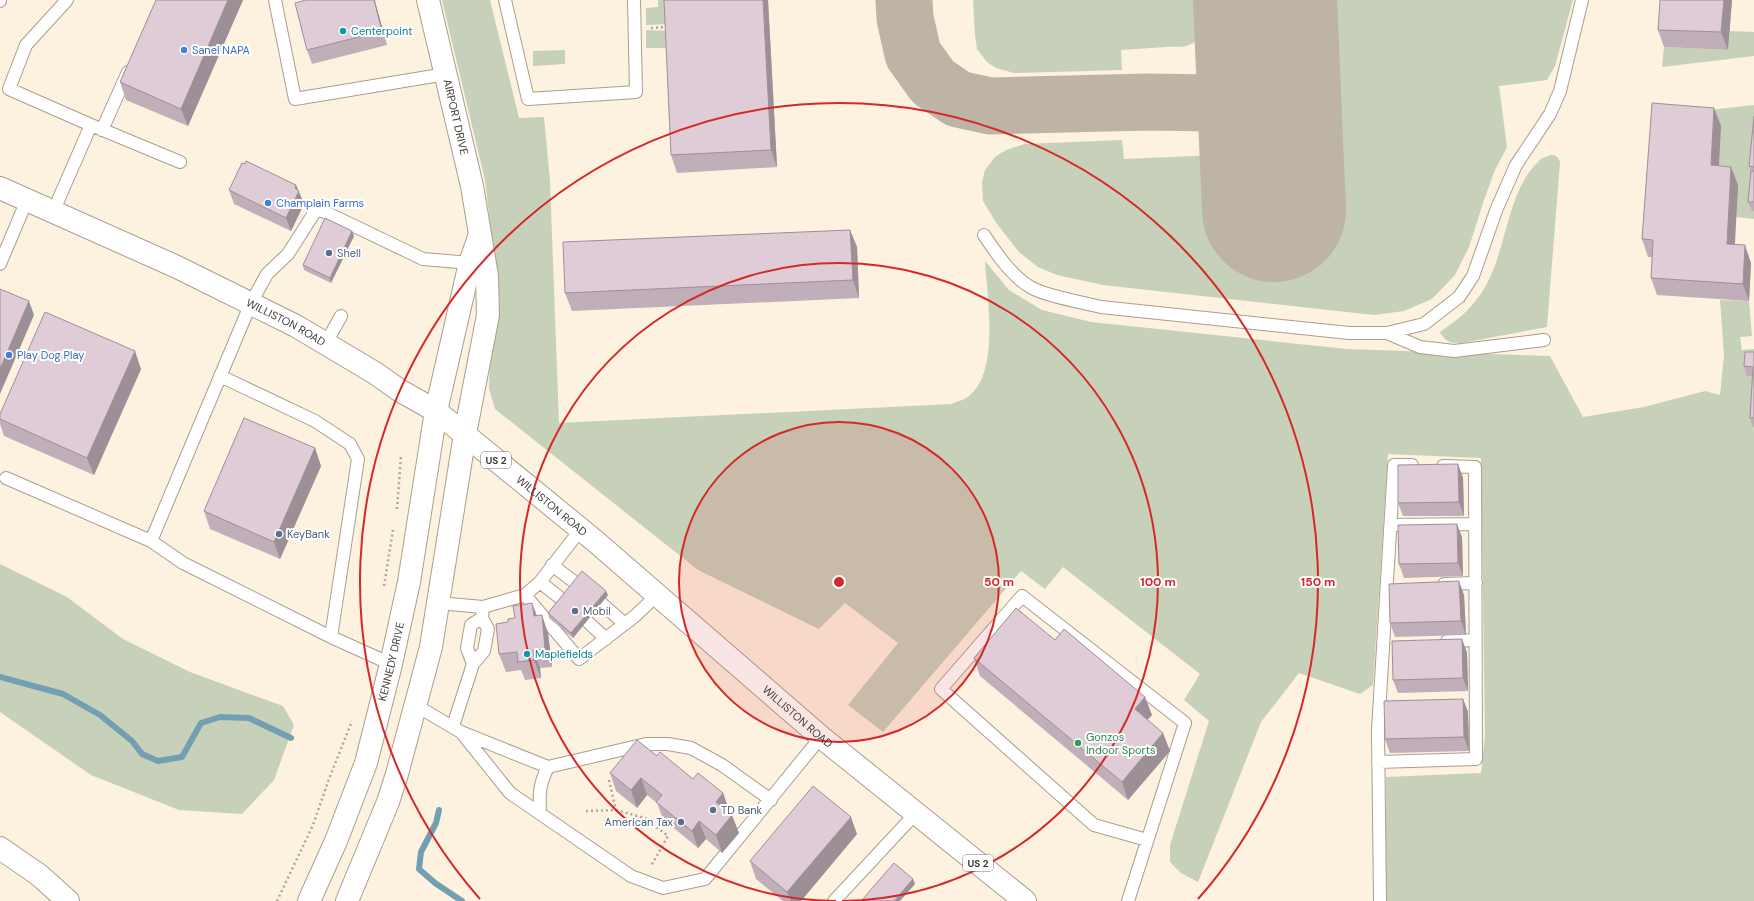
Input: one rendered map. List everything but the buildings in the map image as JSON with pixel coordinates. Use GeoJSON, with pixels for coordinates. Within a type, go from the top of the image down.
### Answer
{"type":"FeatureCollection","features":[{"type":"Feature","properties":{"kind":"main road","name":"AIRPORT DRIVE"},"geometry":{"type":"LineString","coordinates":[[428,0],[472,186],[487,276],[488,315],[465,434]]}},
{"type":"Feature","properties":{"kind":"main road","name":"WILLISTON ROAD"},"geometry":{"type":"LineString","coordinates":[[0,188],[251,303],[326,342],[399,390],[436,411],[581,529],[821,737],[1025,901]]}},
{"type":"Feature","properties":{"kind":"main road","name":"AIRPORT DRIVE"},"geometry":{"type":"LineString","coordinates":[[436,411],[470,263],[480,236]]}},
{"type":"Feature","properties":{"kind":"main road","name":"KENNEDY DRIVE"},"geometry":{"type":"LineString","coordinates":[[309,901],[336,841],[366,763],[391,664],[409,582],[436,411]]}},
{"type":"Feature","properties":{"kind":"main road"},"geometry":{"type":"LineString","coordinates":[[347,901],[388,802],[431,647],[465,434]]}},
{"type":"Feature","properties":{"kind":"main road"},"geometry":{"type":"LineString","coordinates":[[391,664],[415,705]]}},
{"type":"Feature","properties":{"kind":"main road"},"geometry":{"type":"LineString","coordinates":[[0,848],[39,875],[68,901]]}},
{"type":"Feature","properties":{"kind":"lane"},"geometry":{"type":"LineString","coordinates":[[67,0],[26,45],[9,90],[180,162]]}},
{"type":"Feature","properties":{"kind":"lane"},"geometry":{"type":"LineString","coordinates":[[275,0],[295,99],[446,74]]}},
{"type":"Feature","properties":{"kind":"lane"},"geometry":{"type":"LineString","coordinates":[[505,0],[528,99],[636,92],[634,0]]}},
{"type":"Feature","properties":{"kind":"lane"},"geometry":{"type":"LineString","coordinates":[[984,236],[1005,265],[1032,288],[1065,299],[1101,307],[1341,333],[1387,333],[1424,324],[1459,297],[1473,276],[1498,208],[1516,165],[1550,114],[1560,91],[1582,0]]}},
{"type":"Feature","properties":{"kind":"lane"},"geometry":{"type":"LineString","coordinates":[[53,212],[96,127],[134,58]]}},
{"type":"Feature","properties":{"kind":"lane"},"geometry":{"type":"LineString","coordinates":[[0,264],[27,200]]}},
{"type":"Feature","properties":{"kind":"lane"},"geometry":{"type":"LineString","coordinates":[[151,542],[251,303],[267,274],[288,254],[316,210],[325,212],[423,259],[470,263]]}},
{"type":"Feature","properties":{"kind":"lane"},"geometry":{"type":"LineString","coordinates":[[326,342],[341,316]]}},
{"type":"Feature","properties":{"kind":"lane"},"geometry":{"type":"LineString","coordinates":[[1387,333],[1420,347],[1454,350],[1544,340]]}},
{"type":"Feature","properties":{"kind":"lane"},"geometry":{"type":"LineString","coordinates":[[220,376],[315,421],[350,444],[358,459],[331,638]]}},
{"type":"Feature","properties":{"kind":"lane"},"geometry":{"type":"LineString","coordinates":[[1378,762],[1476,759],[1475,467],[1394,465],[1383,642],[1378,762],[1380,901]]}},
{"type":"Feature","properties":{"kind":"lane"},"geometry":{"type":"LineString","coordinates":[[6,478],[151,542],[183,563],[331,638],[391,664]]}},
{"type":"Feature","properties":{"kind":"lane"},"geometry":{"type":"LineString","coordinates":[[1391,525],[1475,524]]}},
{"type":"Feature","properties":{"kind":"lane"},"geometry":{"type":"LineString","coordinates":[[473,664],[467,648],[471,625],[483,613],[525,595],[540,582],[581,529]]}},
{"type":"Feature","properties":{"kind":"lane"},"geometry":{"type":"LineString","coordinates":[[552,565],[577,584]]}},
{"type":"Feature","properties":{"kind":"lane"},"geometry":{"type":"LineString","coordinates":[[540,582],[564,601]]}},
{"type":"Feature","properties":{"kind":"lane"},"geometry":{"type":"LineString","coordinates":[[1431,584],[1476,583]]}},
{"type":"Feature","properties":{"kind":"lane"},"geometry":{"type":"LineString","coordinates":[[1387,585],[1402,585]]}},
{"type":"Feature","properties":{"kind":"lane"},"geometry":{"type":"LineString","coordinates":[[525,595],[579,659],[606,639],[657,595]]}},
{"type":"Feature","properties":{"kind":"lane"},"geometry":{"type":"LineString","coordinates":[[1128,901],[1148,840],[1185,723],[1022,596],[941,689],[1094,825],[1148,840]]}},
{"type":"Feature","properties":{"kind":"lane"},"geometry":{"type":"LineString","coordinates":[[438,603],[483,613]]}},
{"type":"Feature","properties":{"kind":"lane"},"geometry":{"type":"LineString","coordinates":[[602,603],[624,624]]}},
{"type":"Feature","properties":{"kind":"lane"},"geometry":{"type":"LineString","coordinates":[[457,729],[473,664],[484,651],[488,629],[483,613]]}},
{"type":"Feature","properties":{"kind":"lane"},"geometry":{"type":"LineString","coordinates":[[587,621],[606,639]]}},
{"type":"Feature","properties":{"kind":"lane"},"geometry":{"type":"LineString","coordinates":[[1437,641],[1476,640]]}},
{"type":"Feature","properties":{"kind":"lane"},"geometry":{"type":"LineString","coordinates":[[1383,642],[1399,642]]}},
{"type":"Feature","properties":{"kind":"lane"},"geometry":{"type":"LineString","coordinates":[[1461,701],[1476,701]]}},
{"type":"Feature","properties":{"kind":"lane"},"geometry":{"type":"LineString","coordinates":[[1380,702],[1395,702]]}},
{"type":"Feature","properties":{"kind":"lane"},"geometry":{"type":"LineString","coordinates":[[415,705],[457,729],[548,767],[646,744],[668,744],[691,748],[722,765],[771,800]]}},
{"type":"Feature","properties":{"kind":"lane"},"geometry":{"type":"LineString","coordinates":[[457,729],[510,793],[631,876],[663,888],[705,879],[821,737]]}},
{"type":"Feature","properties":{"kind":"lane"},"geometry":{"type":"LineString","coordinates":[[540,813],[539,798],[541,781],[548,767]]}},
{"type":"Feature","properties":{"kind":"lane"},"geometry":{"type":"LineString","coordinates":[[834,901],[916,813]]}},
{"type":"Feature","properties":{"kind":"path"},"geometry":{"type":"LineString","coordinates":[[396,511],[402,456]]}},
{"type":"Feature","properties":{"kind":"path"},"geometry":{"type":"LineString","coordinates":[[383,591],[394,526]]}},
{"type":"Feature","properties":{"kind":"path"},"geometry":{"type":"LineString","coordinates":[[277,901],[313,826],[329,779],[355,714]]}},
{"type":"Feature","properties":{"kind":"path"},"geometry":{"type":"LineString","coordinates":[[610,780],[616,810]]}},
{"type":"Feature","properties":{"kind":"path"},"geometry":{"type":"LineString","coordinates":[[586,811],[616,810],[645,818],[668,836],[643,880]]}},
{"type":"Feature","properties":{"kind":"green space"},"geometry":{"type":"Polygon","coordinates":[[[442,0],[490,0],[519,118],[544,117],[550,181],[559,423],[952,404],[969,396],[979,385],[985,370],[988,352],[989,313],[985,261],[1009,290],[1042,310],[1091,322],[1347,349],[1550,356],[1583,417],[1644,407],[1705,391],[1720,395],[1724,355],[1720,300],[1749,301],[1752,336],[1740,337],[1742,350],[1754,349],[1754,361],[1747,375],[1754,376],[1754,901],[1386,901],[1386,777],[1481,773],[1485,736],[1481,458],[1388,454],[1373,685],[1360,694],[1299,673],[1261,722],[1198,882],[1181,873],[1170,862],[1170,845],[1209,721],[1184,700],[1200,674],[1063,567],[1045,589],[1021,571],[883,732],[848,705],[898,643],[845,603],[819,629],[698,570],[495,409],[489,389],[490,349],[497,284],[485,180],[442,0]]]}},
{"type":"Feature","properties":{"kind":"green space"},"geometry":{"type":"Polygon","coordinates":[[[658,0],[669,0],[670,24],[646,25],[646,8],[658,7],[658,0]]]}},
{"type":"Feature","properties":{"kind":"green space"},"geometry":{"type":"Polygon","coordinates":[[[973,0],[1210,0],[1208,20],[1204,32],[1195,42],[1183,46],[1121,50],[1122,70],[1014,73],[996,68],[987,62],[977,49],[973,0]]]}},
{"type":"Feature","properties":{"kind":"green space"},"geometry":{"type":"Polygon","coordinates":[[[1321,0],[1573,0],[1555,66],[1547,80],[1499,86],[1507,147],[1495,170],[1469,247],[1455,275],[1432,299],[1404,311],[1374,315],[1103,285],[1057,275],[1038,267],[1019,252],[997,224],[983,201],[982,182],[985,170],[995,157],[1006,150],[1025,144],[1122,140],[1124,159],[1216,155],[1217,214],[1329,207],[1321,0]]]}},
{"type":"Feature","properties":{"kind":"green space"},"geometry":{"type":"Polygon","coordinates":[[[646,30],[671,31],[672,48],[646,48],[646,30]]]}},
{"type":"Feature","properties":{"kind":"green space"},"geometry":{"type":"Polygon","coordinates":[[[1730,31],[1754,32],[1754,56],[1662,67],[1664,47],[1728,50],[1730,31]]]}},
{"type":"Feature","properties":{"kind":"green space"},"geometry":{"type":"Polygon","coordinates":[[[565,50],[565,64],[533,66],[533,51],[565,50]]]}},
{"type":"Feature","properties":{"kind":"green space"},"geometry":{"type":"Polygon","coordinates":[[[1754,105],[1754,185],[1752,211],[1754,211],[1754,219],[1736,217],[1658,116],[1754,105]]]}},
{"type":"Feature","properties":{"kind":"green space"},"geometry":{"type":"Polygon","coordinates":[[[1551,155],[1557,157],[1560,162],[1547,327],[1462,343],[1447,340],[1440,332],[1460,317],[1470,307],[1485,287],[1498,256],[1513,205],[1528,174],[1541,159],[1551,155]]]}},
{"type":"Feature","properties":{"kind":"green space"},"geometry":{"type":"Polygon","coordinates":[[[0,564],[67,597],[123,639],[190,672],[283,706],[294,725],[274,780],[242,814],[179,810],[91,775],[0,712],[0,564]]]}},
{"type":"Feature","properties":{"kind":"waterway"},"geometry":{"type":"LineString","coordinates":[[0,677],[63,694],[100,715],[132,741],[142,754],[158,761],[182,757],[201,723],[220,717],[249,718],[291,738]]}},
{"type":"Feature","properties":{"kind":"waterway"},"geometry":{"type":"LineString","coordinates":[[439,810],[436,823],[421,852],[419,869],[435,883],[462,901]]}},
{"type":"Feature","properties":{"kind":"taxiway"},"geometry":{"type":"LineString","coordinates":[[904,0],[905,18],[913,54],[933,82],[958,99],[990,106],[1148,102],[1214,103],[1237,90],[1256,69],[1264,38],[1265,0]]}},
{"type":"Feature","properties":{"kind":"runway"},"geometry":{"type":"LineString","coordinates":[[1265,0],[1274,210]]}},
{"type":"Feature","properties":{"kind":"place","name":"Centerpoint"},"geometry":{"type":"Point","coordinates":[343,31]}},
{"type":"Feature","properties":{"kind":"place","name":"Sanel NAPA"},"geometry":{"type":"Point","coordinates":[184,50]}},
{"type":"Feature","properties":{"kind":"place","name":"Champlain Farms"},"geometry":{"type":"Point","coordinates":[268,203]}},
{"type":"Feature","properties":{"kind":"place","name":"Shell"},"geometry":{"type":"Point","coordinates":[329,253]}},
{"type":"Feature","properties":{"kind":"place","name":"Play Dog Play"},"geometry":{"type":"Point","coordinates":[9,355]}},
{"type":"Feature","properties":{"kind":"place","name":"KeyBank"},"geometry":{"type":"Point","coordinates":[279,534]}},
{"type":"Feature","properties":{"kind":"place","name":"Mobil"},"geometry":{"type":"Point","coordinates":[575,611]}},
{"type":"Feature","properties":{"kind":"place","name":"Maplefields"},"geometry":{"type":"Point","coordinates":[527,654]}},
{"type":"Feature","properties":{"kind":"place","name":"Gonzos Indoor Sports"},"geometry":{"type":"Point","coordinates":[1078,743]}},
{"type":"Feature","properties":{"kind":"place","name":"TD Bank"},"geometry":{"type":"Point","coordinates":[713,810]}},
{"type":"Feature","properties":{"kind":"place","name":"American Tax"},"geometry":{"type":"Point","coordinates":[681,822]}}]}
